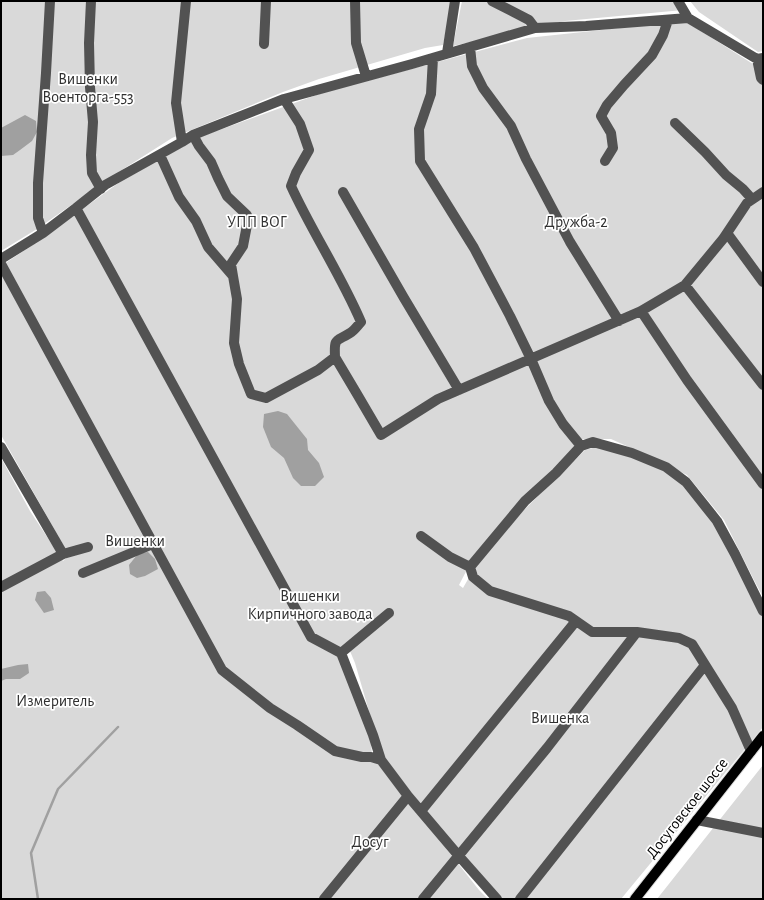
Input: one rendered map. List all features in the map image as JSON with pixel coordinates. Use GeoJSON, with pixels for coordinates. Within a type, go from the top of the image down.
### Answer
{"type":"FeatureCollection","features":[{"type":"Feature","properties":{"kind":"main road","name":"Досуговское шоссе"},"geometry":{"type":"LineString","coordinates":[[635,899],[763,736]]}},
{"type":"Feature","properties":{"kind":"lane"},"geometry":{"type":"LineString","coordinates":[[43,233],[38,218],[38,183],[50,1]]}},
{"type":"Feature","properties":{"kind":"lane"},"geometry":{"type":"LineString","coordinates":[[91,1],[89,43],[90,87],[93,122],[91,155],[92,173],[101,188]]}},
{"type":"Feature","properties":{"kind":"lane"},"geometry":{"type":"LineString","coordinates":[[182,142],[176,103],[186,1]]}},
{"type":"Feature","properties":{"kind":"lane"},"geometry":{"type":"LineString","coordinates":[[264,44],[266,1]]}},
{"type":"Feature","properties":{"kind":"lane"},"geometry":{"type":"LineString","coordinates":[[355,1],[356,43],[366,76]]}},
{"type":"Feature","properties":{"kind":"lane"},"geometry":{"type":"LineString","coordinates":[[447,54],[455,1]]}},
{"type":"Feature","properties":{"kind":"lane"},"geometry":{"type":"LineString","coordinates":[[492,1],[529,20],[535,28]]}},
{"type":"Feature","properties":{"kind":"lane"},"geometry":{"type":"LineString","coordinates":[[678,1],[688,18],[760,58],[761,78],[763,80]]}},
{"type":"Feature","properties":{"kind":"lane"},"geometry":{"type":"LineString","coordinates":[[1,258],[43,233],[105,185],[193,135],[284,98],[447,54],[535,28],[586,26],[688,18]]}},
{"type":"Feature","properties":{"kind":"lane"},"geometry":{"type":"LineString","coordinates":[[605,161],[613,148],[611,133],[601,116],[607,105],[652,55],[663,35],[668,20]]}},
{"type":"Feature","properties":{"kind":"lane"},"geometry":{"type":"LineString","coordinates":[[470,47],[472,66],[483,88],[511,126],[526,159],[570,242],[619,321]]}},
{"type":"Feature","properties":{"kind":"lane"},"geometry":{"type":"LineString","coordinates":[[432,58],[431,94],[419,129],[420,161],[474,248],[510,316],[549,401],[563,424],[581,446]]}},
{"type":"Feature","properties":{"kind":"lane"},"geometry":{"type":"LineString","coordinates":[[284,98],[300,124],[309,150],[296,173],[291,186],[300,206],[352,299],[361,322],[352,333],[338,339],[334,345],[335,357],[381,435],[438,399],[641,311],[685,285],[727,233],[747,203],[763,192]]}},
{"type":"Feature","properties":{"kind":"lane"},"geometry":{"type":"LineString","coordinates":[[675,124],[706,152],[726,175],[743,189],[752,199]]}},
{"type":"Feature","properties":{"kind":"lane"},"geometry":{"type":"LineString","coordinates":[[193,135],[211,162],[228,196],[247,215],[247,225],[243,246],[231,264],[237,299],[234,343],[239,364],[251,394],[266,398],[318,370],[335,357]]}},
{"type":"Feature","properties":{"kind":"lane"},"geometry":{"type":"LineString","coordinates":[[160,155],[179,197],[196,221],[208,247],[233,276]]}},
{"type":"Feature","properties":{"kind":"lane"},"geometry":{"type":"LineString","coordinates":[[343,192],[459,390]]}},
{"type":"Feature","properties":{"kind":"lane"},"geometry":{"type":"LineString","coordinates":[[76,208],[310,636],[341,653],[373,735],[381,760],[420,811],[497,899]]}},
{"type":"Feature","properties":{"kind":"lane"},"geometry":{"type":"LineString","coordinates":[[727,233],[763,282]]}},
{"type":"Feature","properties":{"kind":"lane"},"geometry":{"type":"LineString","coordinates":[[1,264],[222,670],[270,708],[335,751],[381,760]]}},
{"type":"Feature","properties":{"kind":"lane"},"geometry":{"type":"LineString","coordinates":[[685,285],[763,385]]}},
{"type":"Feature","properties":{"kind":"lane"},"geometry":{"type":"LineString","coordinates":[[641,311],[686,380],[763,484]]}},
{"type":"Feature","properties":{"kind":"lane"},"geometry":{"type":"LineString","coordinates":[[470,567],[525,501],[556,473],[581,446],[593,442],[632,453],[666,467],[686,482],[717,521],[763,612]]}},
{"type":"Feature","properties":{"kind":"lane"},"geometry":{"type":"LineString","coordinates":[[1,447],[63,554]]}},
{"type":"Feature","properties":{"kind":"lane"},"geometry":{"type":"LineString","coordinates":[[421,536],[450,557],[470,567],[473,577],[490,592],[569,616],[592,632],[636,632],[679,638],[692,644],[732,708],[751,752]]}},
{"type":"Feature","properties":{"kind":"lane"},"geometry":{"type":"LineString","coordinates":[[83,573],[153,544]]}},
{"type":"Feature","properties":{"kind":"lane"},"geometry":{"type":"LineString","coordinates":[[1,587],[63,554],[88,547]]}},
{"type":"Feature","properties":{"kind":"lane"},"geometry":{"type":"LineString","coordinates":[[341,653],[389,613]]}},
{"type":"Feature","properties":{"kind":"lane"},"geometry":{"type":"LineString","coordinates":[[420,811],[576,622]]}},
{"type":"Feature","properties":{"kind":"lane"},"geometry":{"type":"LineString","coordinates":[[423,899],[547,748],[636,632]]}},
{"type":"Feature","properties":{"kind":"lane"},"geometry":{"type":"LineString","coordinates":[[520,899],[706,665]]}},
{"type":"Feature","properties":{"kind":"lane"},"geometry":{"type":"LineString","coordinates":[[324,899],[408,796]]}},
{"type":"Feature","properties":{"kind":"lane"},"geometry":{"type":"LineString","coordinates":[[697,820],[763,833]]}},
{"type":"Feature","properties":{"kind":"green space","name":"Вишенки Военторга-553"},"geometry":{"type":"Polygon","coordinates":[[[1,1],[452,1],[443,45],[425,48],[319,79],[283,92],[172,138],[117,173],[37,229],[1,251],[1,1]]]}},
{"type":"Feature","properties":{"kind":"green space"},"geometry":{"type":"Polygon","coordinates":[[[462,1],[678,1],[683,10],[565,21],[453,46],[462,1]]]}},
{"type":"Feature","properties":{"kind":"green space"},"geometry":{"type":"Polygon","coordinates":[[[690,1],[763,1],[763,51],[758,52],[699,12],[690,1]]]}},
{"type":"Feature","properties":{"kind":"green space"},"geometry":{"type":"Polygon","coordinates":[[[685,21],[753,64],[763,63],[763,597],[724,520],[687,475],[611,439],[582,439],[522,503],[472,560],[459,585],[463,588],[475,567],[524,510],[585,450],[597,447],[618,449],[680,479],[717,526],[763,614],[763,727],[621,899],[502,899],[450,840],[382,756],[355,663],[347,644],[338,653],[371,742],[372,755],[479,890],[488,899],[1,899],[1,458],[30,511],[63,561],[69,555],[1,435],[1,266],[40,240],[124,179],[200,137],[322,93],[527,38],[685,21]]]}},
{"type":"Feature","properties":{"kind":"green space"},"geometry":{"type":"Polygon","coordinates":[[[763,765],[763,899],[657,899],[763,765]]]}},
{"type":"Feature","properties":{"kind":"shaded area"},"geometry":{"type":"Polygon","coordinates":[[[25,115],[36,121],[37,132],[32,141],[13,155],[1,156],[1,128],[25,115]]]}},
{"type":"Feature","properties":{"kind":"shaded area"},"geometry":{"type":"Polygon","coordinates":[[[278,411],[287,414],[307,439],[308,450],[319,463],[324,477],[315,486],[301,486],[293,478],[284,458],[271,447],[263,427],[264,414],[278,411]]]}},
{"type":"Feature","properties":{"kind":"shaded area"},"geometry":{"type":"Polygon","coordinates":[[[148,552],[155,559],[158,569],[145,576],[137,578],[130,574],[129,565],[139,554],[148,552]]]}},
{"type":"Feature","properties":{"kind":"shaded area"},"geometry":{"type":"Polygon","coordinates":[[[45,591],[51,598],[54,610],[44,613],[35,600],[37,592],[45,591]]]}},
{"type":"Feature","properties":{"kind":"shaded area"},"geometry":{"type":"Polygon","coordinates":[[[28,664],[29,673],[20,679],[6,679],[1,681],[1,669],[28,664]]]}},
{"type":"Feature","properties":{"kind":"waterway"},"geometry":{"type":"LineString","coordinates":[[38,899],[31,853],[58,789],[118,727]]}},
{"type":"Feature","properties":{"kind":"park label","name":"УПП ВОГ"},"geometry":{"type":"Point","coordinates":[257,222]}},
{"type":"Feature","properties":{"kind":"park label","name":"Дружба-2"},"geometry":{"type":"Point","coordinates":[576,222]}},
{"type":"Feature","properties":{"kind":"park label","name":"Вишенки"},"geometry":{"type":"Point","coordinates":[135,541]}},
{"type":"Feature","properties":{"kind":"park label","name":"Вишенки Кирпичного завода"},"geometry":{"type":"Point","coordinates":[310,605]}},
{"type":"Feature","properties":{"kind":"park label","name":"Измеритель"},"geometry":{"type":"Point","coordinates":[55,701]}},
{"type":"Feature","properties":{"kind":"park label","name":"Вишенка"},"geometry":{"type":"Point","coordinates":[560,718]}},
{"type":"Feature","properties":{"kind":"park label","name":"Досуг"},"geometry":{"type":"Point","coordinates":[370,842]}}]}
